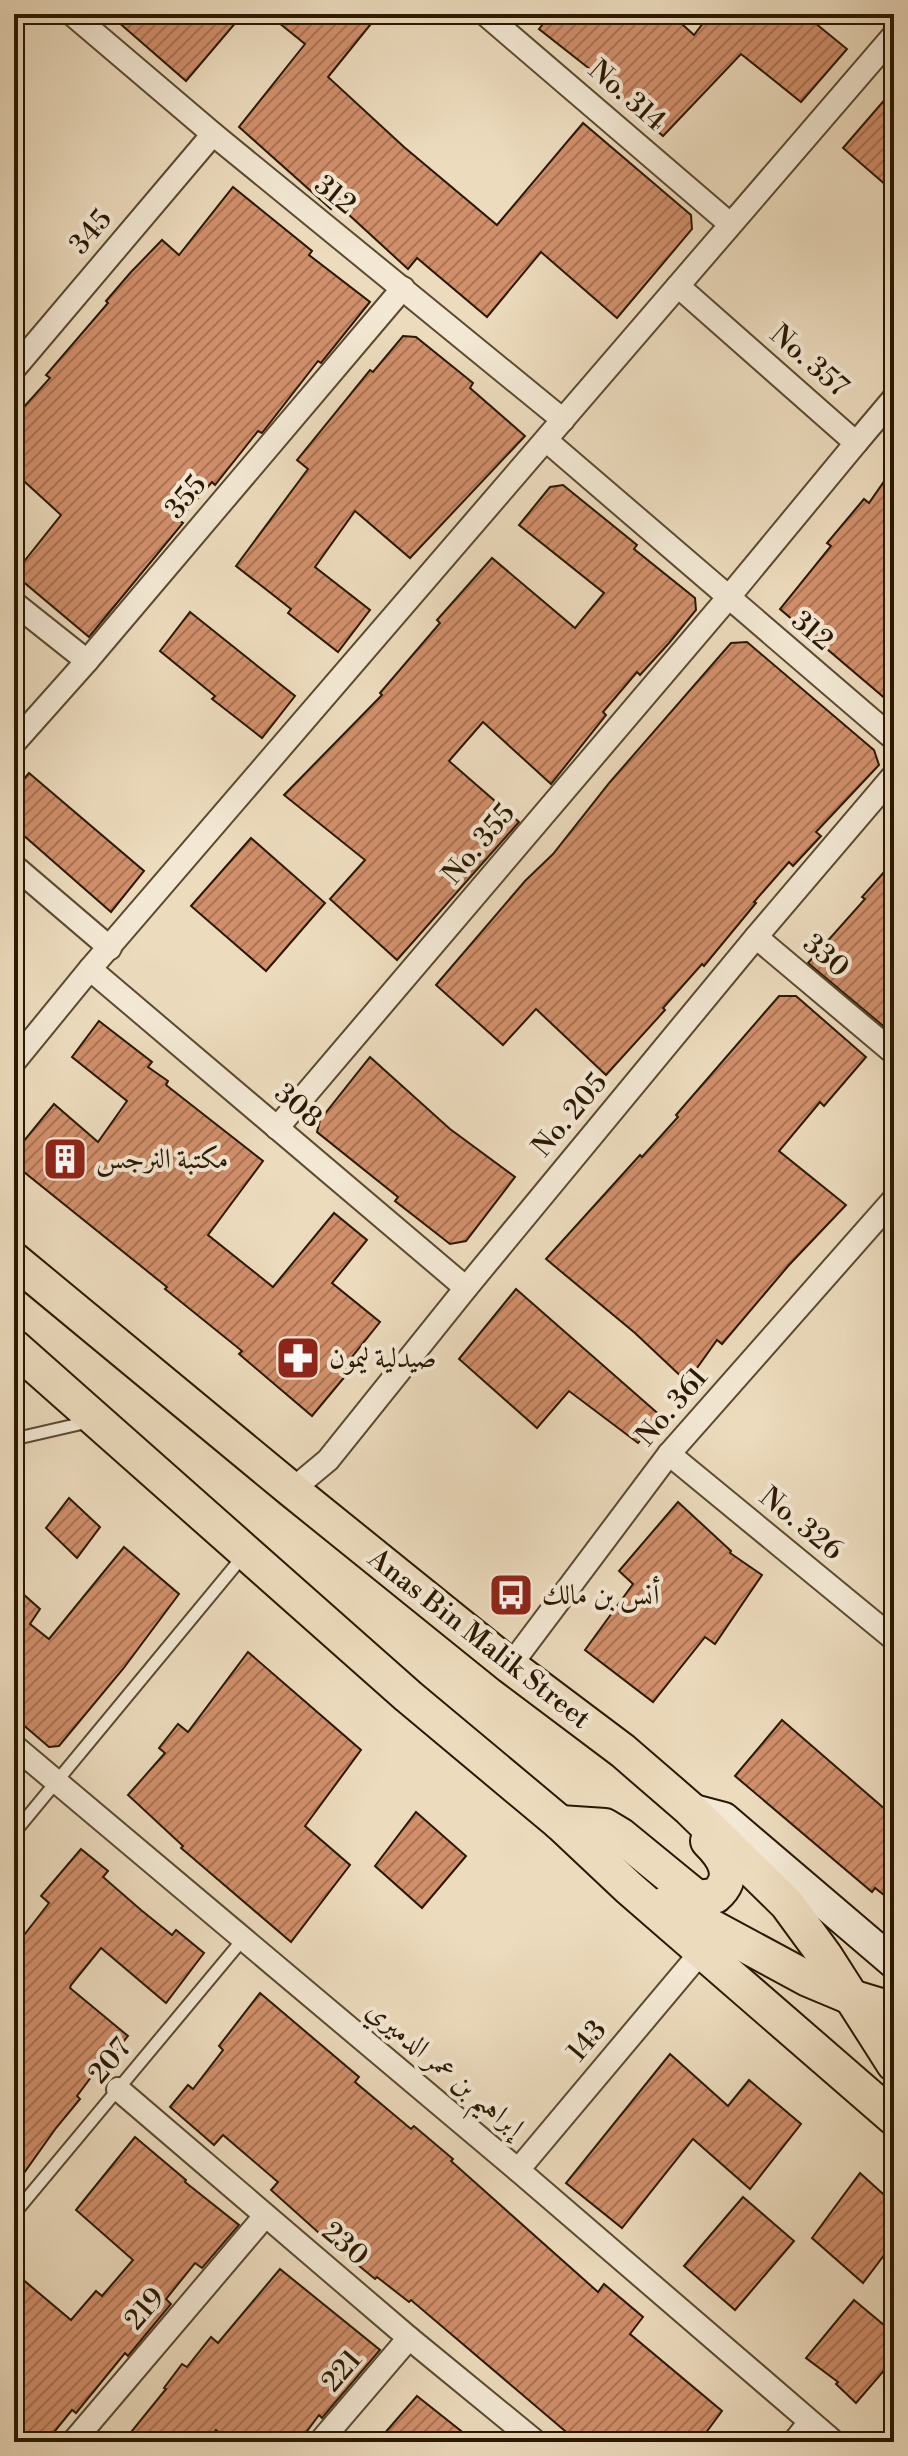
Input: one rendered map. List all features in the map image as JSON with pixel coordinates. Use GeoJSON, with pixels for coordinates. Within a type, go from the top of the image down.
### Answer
{"type":"FeatureCollection","features":[{"type":"Feature","properties":{"kind":"main road","name":"Anas Bin Malik Street"},"geometry":{"type":"LineString","coordinates":[[14,1260],[292,1490],[510,1666],[623,1751],[686,1806],[787,1904],[825,1956],[894,2064]]}},
{"type":"Feature","properties":{"kind":"main road"},"geometry":{"type":"LineString","coordinates":[[14,1347],[408,1696],[560,1823],[629,1888],[894,2118]]}},
{"type":"Feature","properties":{"kind":"main road"},"geometry":{"type":"LineString","coordinates":[[560,1823],[605,1826],[689,1893],[697,1898],[715,1896],[726,1883],[726,1864],[719,1852],[696,1829],[686,1806]]}},
{"type":"Feature","properties":{"kind":"main road"},"geometry":{"type":"LineString","coordinates":[[686,1806],[724,1818],[894,1963]]}},
{"type":"Feature","properties":{"kind":"main road"},"geometry":{"type":"LineString","coordinates":[[629,1888],[681,1909],[761,1955],[851,1997],[894,2010]]}},
{"type":"Feature","properties":{"kind":"street","name":"312"},"geometry":{"type":"LineString","coordinates":[[72,14],[213,134],[563,420]]}},
{"type":"Feature","properties":{"kind":"street","name":"No. 314"},"geometry":{"type":"LineString","coordinates":[[493,17],[730,224]]}},
{"type":"Feature","properties":{"kind":"street"},"geometry":{"type":"LineString","coordinates":[[14,1062],[90,969],[894,35]]}},
{"type":"Feature","properties":{"kind":"street","name":"345"},"geometry":{"type":"LineString","coordinates":[[14,369],[213,134]]}},
{"type":"Feature","properties":{"kind":"street","name":"No. 357"},"geometry":{"type":"LineString","coordinates":[[678,286],[856,443]]}},
{"type":"Feature","properties":{"kind":"street","name":"355"},"geometry":{"type":"LineString","coordinates":[[14,743],[403,288]]}},
{"type":"Feature","properties":{"kind":"street"},"geometry":{"type":"LineString","coordinates":[[856,443],[894,398]]}},
{"type":"Feature","properties":{"kind":"street","name":"312"},"geometry":{"type":"LineString","coordinates":[[547,441],[894,739]]}},
{"type":"Feature","properties":{"kind":"street","name":"No. 355"},"geometry":{"type":"LineString","coordinates":[[277,1128],[856,443]]}},
{"type":"Feature","properties":{"kind":"street"},"geometry":{"type":"LineString","coordinates":[[14,603],[87,661]]}},
{"type":"Feature","properties":{"kind":"street","name":"No. 205"},"geometry":{"type":"LineString","coordinates":[[292,1490],[328,1460],[756,937],[894,775]]}},
{"type":"Feature","properties":{"kind":"street"},"geometry":{"type":"LineString","coordinates":[[14,866],[110,948]]}},
{"type":"Feature","properties":{"kind":"street","name":"330"},"geometry":{"type":"LineString","coordinates":[[756,937],[894,1053]]}},
{"type":"Feature","properties":{"kind":"street","name":"308"},"geometry":{"type":"LineString","coordinates":[[90,969],[466,1288]]}},
{"type":"Feature","properties":{"kind":"street","name":"No. 361"},"geometry":{"type":"LineString","coordinates":[[510,1666],[669,1454],[894,1199]]}},
{"type":"Feature","properties":{"kind":"street","name":"No. 326"},"geometry":{"type":"LineString","coordinates":[[669,1454],[894,1639]]}},
{"type":"Feature","properties":{"kind":"street","name":"إبراهيم بن عمر الدميري"},"geometry":{"type":"LineString","coordinates":[[14,1746],[518,2170],[834,2442]]}},
{"type":"Feature","properties":{"kind":"street","name":"143"},"geometry":{"type":"LineString","coordinates":[[518,2170],[702,1951]]}},
{"type":"Feature","properties":{"kind":"street","name":"230"},"geometry":{"type":"LineString","coordinates":[[118,2089],[409,2338],[536,2442]]}},
{"type":"Feature","properties":{"kind":"street","name":"219"},"geometry":{"type":"LineString","coordinates":[[73,2442],[265,2216]]}},
{"type":"Feature","properties":{"kind":"street","name":"221"},"geometry":{"type":"LineString","coordinates":[[320,2442],[409,2338]]}},
{"type":"Feature","properties":{"kind":"street"},"geometry":{"type":"LineString","coordinates":[[794,2442],[809,2423]]}},
{"type":"Feature","properties":{"kind":"lane"},"geometry":{"type":"LineString","coordinates":[[14,1439],[97,1420]]}},
{"type":"Feature","properties":{"kind":"lane"},"geometry":{"type":"LineString","coordinates":[[14,1833],[247,1551]]}},
{"type":"Feature","properties":{"kind":"lane","name":"207"},"geometry":{"type":"LineString","coordinates":[[14,2214],[244,1938]]}},
{"type":"Feature","properties":{"kind":"building"},"geometry":{"type":"Polygon","coordinates":[[[109,14],[243,14],[186,81],[109,14]]]}},
{"type":"Feature","properties":{"kind":"building"},"geometry":{"type":"Polygon","coordinates":[[[268,14],[379,14],[328,77],[404,147],[497,225],[583,123],[691,215],[692,229],[617,318],[541,252],[487,317],[417,258],[408,269],[336,203],[331,209],[239,127],[305,44],[268,14]]]}},
{"type":"Feature","properties":{"kind":"building"},"geometry":{"type":"Polygon","coordinates":[[[551,14],[671,14],[694,35],[710,14],[804,14],[847,49],[801,102],[741,54],[663,136],[603,83],[605,81],[539,29],[551,14]]]}},
{"type":"Feature","properties":{"kind":"building"},"geometry":{"type":"Polygon","coordinates":[[[894,89],[894,192],[843,148],[894,89]]]}},
{"type":"Feature","properties":{"kind":"building"},"geometry":{"type":"Polygon","coordinates":[[[233,187],[312,251],[309,255],[370,302],[321,363],[318,361],[262,433],[258,431],[215,485],[212,482],[179,520],[183,523],[89,637],[14,574],[61,515],[14,472],[14,418],[50,378],[46,375],[131,272],[162,240],[179,255],[233,187]]]}},
{"type":"Feature","properties":{"kind":"building"},"geometry":{"type":"Polygon","coordinates":[[[403,336],[416,337],[473,383],[470,388],[525,436],[410,558],[355,511],[315,567],[370,610],[338,652],[288,613],[291,609],[236,566],[308,469],[297,460],[370,370],[373,372],[403,336]]]}},
{"type":"Feature","properties":{"kind":"building"},"geometry":{"type":"Polygon","coordinates":[[[894,467],[894,706],[780,609],[831,546],[827,543],[864,499],[869,503],[894,467]]]}},
{"type":"Feature","properties":{"kind":"building"},"geometry":{"type":"Polygon","coordinates":[[[563,485],[637,545],[634,549],[695,598],[696,610],[640,675],[637,672],[603,712],[606,715],[551,784],[483,722],[449,761],[519,822],[397,960],[330,899],[365,860],[284,795],[382,695],[380,693],[440,623],[437,620],[492,558],[575,628],[604,593],[519,525],[550,487],[563,485]]]}},
{"type":"Feature","properties":{"kind":"building"},"geometry":{"type":"Polygon","coordinates":[[[190,612],[295,696],[262,738],[212,699],[215,696],[160,651],[190,612]]]}},
{"type":"Feature","properties":{"kind":"building"},"geometry":{"type":"Polygon","coordinates":[[[747,642],[874,750],[879,765],[816,832],[821,836],[793,866],[789,862],[704,966],[702,964],[606,1075],[536,1009],[503,1045],[436,985],[525,881],[553,854],[610,782],[731,643],[747,642]]]}},
{"type":"Feature","properties":{"kind":"building"},"geometry":{"type":"Polygon","coordinates":[[[29,773],[144,871],[111,912],[14,827],[14,791],[29,773]]]}},
{"type":"Feature","properties":{"kind":"building"},"geometry":{"type":"Polygon","coordinates":[[[251,838],[325,903],[266,971],[191,906],[251,838]]]}},
{"type":"Feature","properties":{"kind":"building"},"geometry":{"type":"Polygon","coordinates":[[[885,871],[894,879],[894,1035],[808,963],[865,899],[862,897],[885,871]]]}},
{"type":"Feature","properties":{"kind":"building"},"geometry":{"type":"Polygon","coordinates":[[[779,996],[796,996],[866,1057],[824,1106],[820,1102],[779,1151],[846,1205],[789,1265],[722,1344],[717,1340],[687,1382],[635,1333],[546,1259],[678,1117],[676,1115],[779,996]]]}},
{"type":"Feature","properties":{"kind":"building"},"geometry":{"type":"Polygon","coordinates":[[[99,1021],[152,1062],[148,1067],[168,1081],[166,1085],[263,1161],[208,1235],[273,1287],[334,1213],[367,1240],[332,1283],[380,1322],[352,1357],[357,1362],[312,1416],[239,1354],[242,1351],[165,1289],[167,1287],[14,1164],[14,1153],[54,1104],[98,1142],[127,1101],[72,1057],[99,1021]]]}},
{"type":"Feature","properties":{"kind":"building"},"geometry":{"type":"Polygon","coordinates":[[[370,1057],[450,1129],[515,1177],[466,1241],[450,1244],[395,1201],[398,1197],[317,1132],[320,1120],[370,1057]]]}},
{"type":"Feature","properties":{"kind":"building"},"geometry":{"type":"Polygon","coordinates":[[[516,1289],[662,1417],[638,1443],[569,1391],[537,1428],[459,1359],[516,1289]]]}},
{"type":"Feature","properties":{"kind":"building"},"geometry":{"type":"Polygon","coordinates":[[[69,1498],[100,1527],[77,1558],[46,1528],[69,1498]]]}},
{"type":"Feature","properties":{"kind":"building"},"geometry":{"type":"Polygon","coordinates":[[[678,1502],[730,1553],[762,1575],[715,1644],[705,1637],[653,1702],[585,1650],[633,1584],[619,1571],[678,1502]]]}},
{"type":"Feature","properties":{"kind":"building"},"geometry":{"type":"Polygon","coordinates":[[[124,1547],[179,1594],[123,1669],[59,1746],[49,1747],[14,1717],[14,1586],[40,1609],[30,1624],[49,1639],[124,1547]]]}},
{"type":"Feature","properties":{"kind":"building"},"geometry":{"type":"Polygon","coordinates":[[[248,1652],[361,1750],[305,1826],[350,1865],[291,1942],[181,1848],[183,1846],[128,1795],[165,1753],[159,1748],[178,1724],[188,1732],[248,1652]]]}},
{"type":"Feature","properties":{"kind":"building"},"geometry":{"type":"Polygon","coordinates":[[[782,1720],[894,1817],[894,1903],[875,1888],[872,1892],[735,1776],[782,1720]]]}},
{"type":"Feature","properties":{"kind":"building"},"geometry":{"type":"Polygon","coordinates":[[[416,1812],[466,1856],[422,1908],[375,1866],[416,1812]]]}},
{"type":"Feature","properties":{"kind":"building"},"geometry":{"type":"Polygon","coordinates":[[[81,1849],[108,1871],[103,1877],[141,1910],[172,1935],[176,1930],[204,1953],[166,2003],[101,1948],[70,1988],[128,2036],[110,2058],[107,2056],[77,2096],[80,2099],[14,2187],[14,1948],[49,1903],[41,1896],[81,1849]]]}},
{"type":"Feature","properties":{"kind":"building"},"geometry":{"type":"Polygon","coordinates":[[[260,1993],[359,2077],[355,2082],[453,2159],[451,2161],[598,2292],[604,2284],[643,2317],[630,2334],[722,2411],[699,2442],[578,2442],[411,2300],[409,2302],[377,2277],[375,2279],[319,2233],[271,2190],[278,2182],[223,2135],[214,2145],[170,2107],[188,2085],[193,2089],[223,2050],[219,2046],[260,1993]]]}},
{"type":"Feature","properties":{"kind":"building"},"geometry":{"type":"Polygon","coordinates":[[[670,2054],[728,2106],[749,2080],[801,2124],[750,2189],[693,2139],[622,2228],[566,2183],[670,2054]]]}},
{"type":"Feature","properties":{"kind":"building"},"geometry":{"type":"Polygon","coordinates":[[[135,2137],[239,2225],[202,2268],[195,2263],[166,2299],[171,2304],[128,2356],[125,2353],[76,2413],[72,2410],[46,2442],[14,2442],[14,2286],[21,2278],[71,2320],[96,2291],[102,2296],[133,2260],[76,2210],[135,2137]]]}},
{"type":"Feature","properties":{"kind":"building"},"geometry":{"type":"Polygon","coordinates":[[[860,2173],[894,2204],[894,2242],[863,2283],[812,2238],[860,2173]]]}},
{"type":"Feature","properties":{"kind":"building"},"geometry":{"type":"Polygon","coordinates":[[[743,2197],[794,2241],[735,2310],[684,2266],[743,2197]]]}},
{"type":"Feature","properties":{"kind":"building"},"geometry":{"type":"Polygon","coordinates":[[[280,2269],[380,2350],[322,2418],[319,2415],[299,2442],[230,2442],[216,2430],[206,2442],[123,2442],[182,2364],[187,2367],[211,2337],[218,2343],[280,2269]]]}},
{"type":"Feature","properties":{"kind":"building"},"geometry":{"type":"Polygon","coordinates":[[[854,2300],[884,2325],[894,2314],[894,2359],[856,2403],[836,2384],[838,2382],[806,2358],[854,2300]]]}},
{"type":"Feature","properties":{"kind":"building"},"geometry":{"type":"Polygon","coordinates":[[[417,2396],[475,2442],[377,2442],[417,2396]]]}},
{"type":"Feature","properties":{"kind":"place","name":"مكتبة النرجس"},"geometry":{"type":"Point","coordinates":[65,1159]}},
{"type":"Feature","properties":{"kind":"place","name":"صيدلية ليمون"},"geometry":{"type":"Point","coordinates":[298,1358]}},
{"type":"Feature","properties":{"kind":"place","name":"أنس بن مالك"},"geometry":{"type":"Point","coordinates":[511,1595]}}]}
